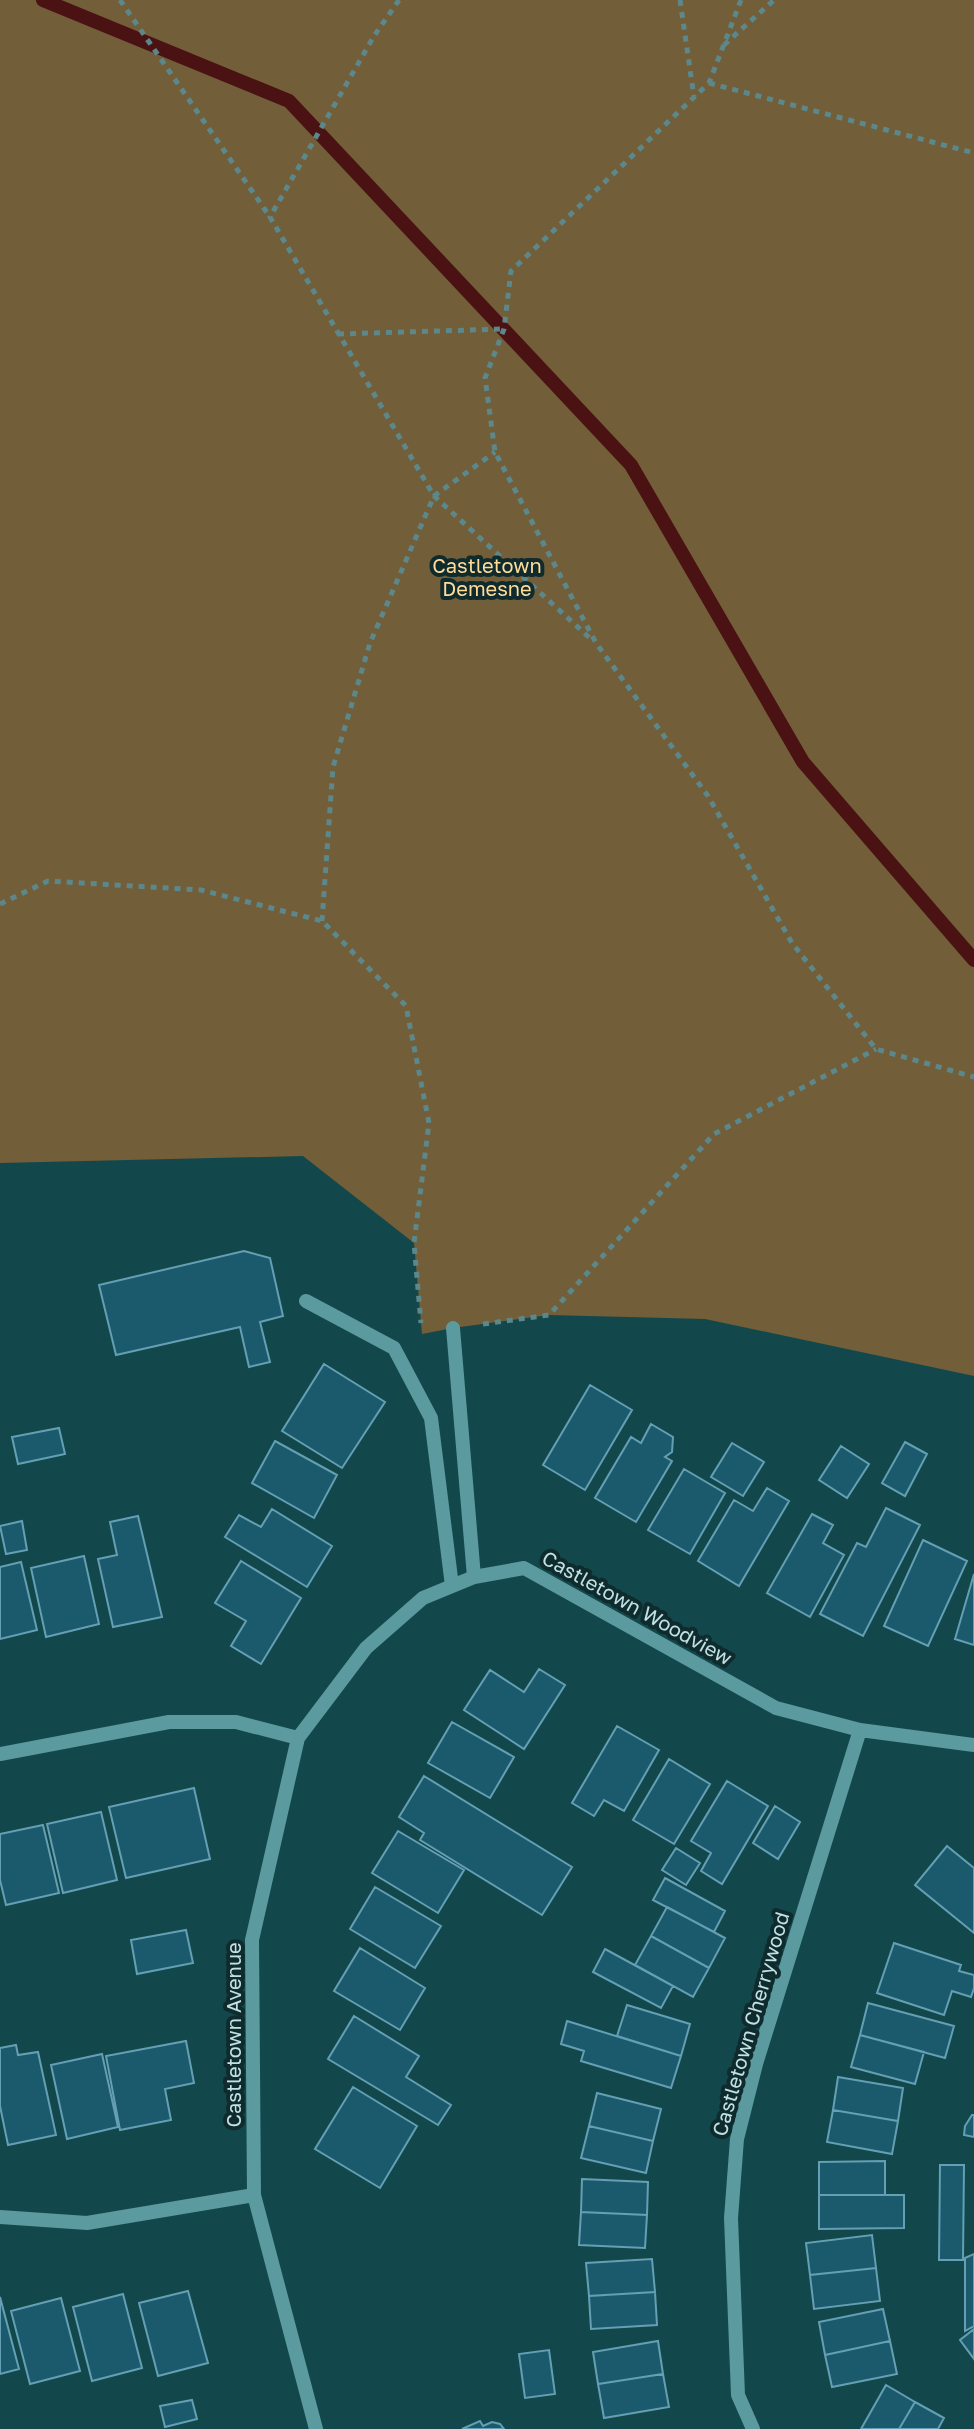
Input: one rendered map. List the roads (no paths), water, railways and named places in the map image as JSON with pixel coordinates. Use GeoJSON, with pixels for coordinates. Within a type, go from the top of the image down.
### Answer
{"type":"FeatureCollection","features":[{"type":"Feature","properties":{"kind":"street"},"geometry":{"type":"LineString","coordinates":[[306,1301],[394,1348],[431,1418],[452,1586]]}},
{"type":"Feature","properties":{"kind":"street"},"geometry":{"type":"LineString","coordinates":[[453,1328],[474,1577]]}},
{"type":"Feature","properties":{"kind":"street","name":"Castletown Woodview"},"geometry":{"type":"LineString","coordinates":[[474,1577],[524,1568],[776,1708],[860,1730],[974,1745]]}},
{"type":"Feature","properties":{"kind":"street","name":"Castletown Avenue"},"geometry":{"type":"LineString","coordinates":[[316,2429],[254,2195],[252,1940],[298,1738],[366,1648],[423,1598],[474,1577]]}},
{"type":"Feature","properties":{"kind":"street"},"geometry":{"type":"LineString","coordinates":[[0,1754],[169,1722],[236,1722],[298,1738]]}},
{"type":"Feature","properties":{"kind":"street","name":"Castletown Cherrywood"},"geometry":{"type":"LineString","coordinates":[[753,2429],[738,2395],[731,2218],[737,2139],[756,2064],[860,1730]]}},
{"type":"Feature","properties":{"kind":"street"},"geometry":{"type":"LineString","coordinates":[[0,2217],[87,2223],[254,2195]]}},
{"type":"Feature","properties":{"kind":"waterway"},"geometry":{"type":"LineString","coordinates":[[43,0],[289,101],[631,465],[803,762],[974,960]]}},
{"type":"Feature","properties":{"kind":"park label","name":"Castletown Demesne"},"geometry":{"type":"Point","coordinates":[487,578]}}]}
